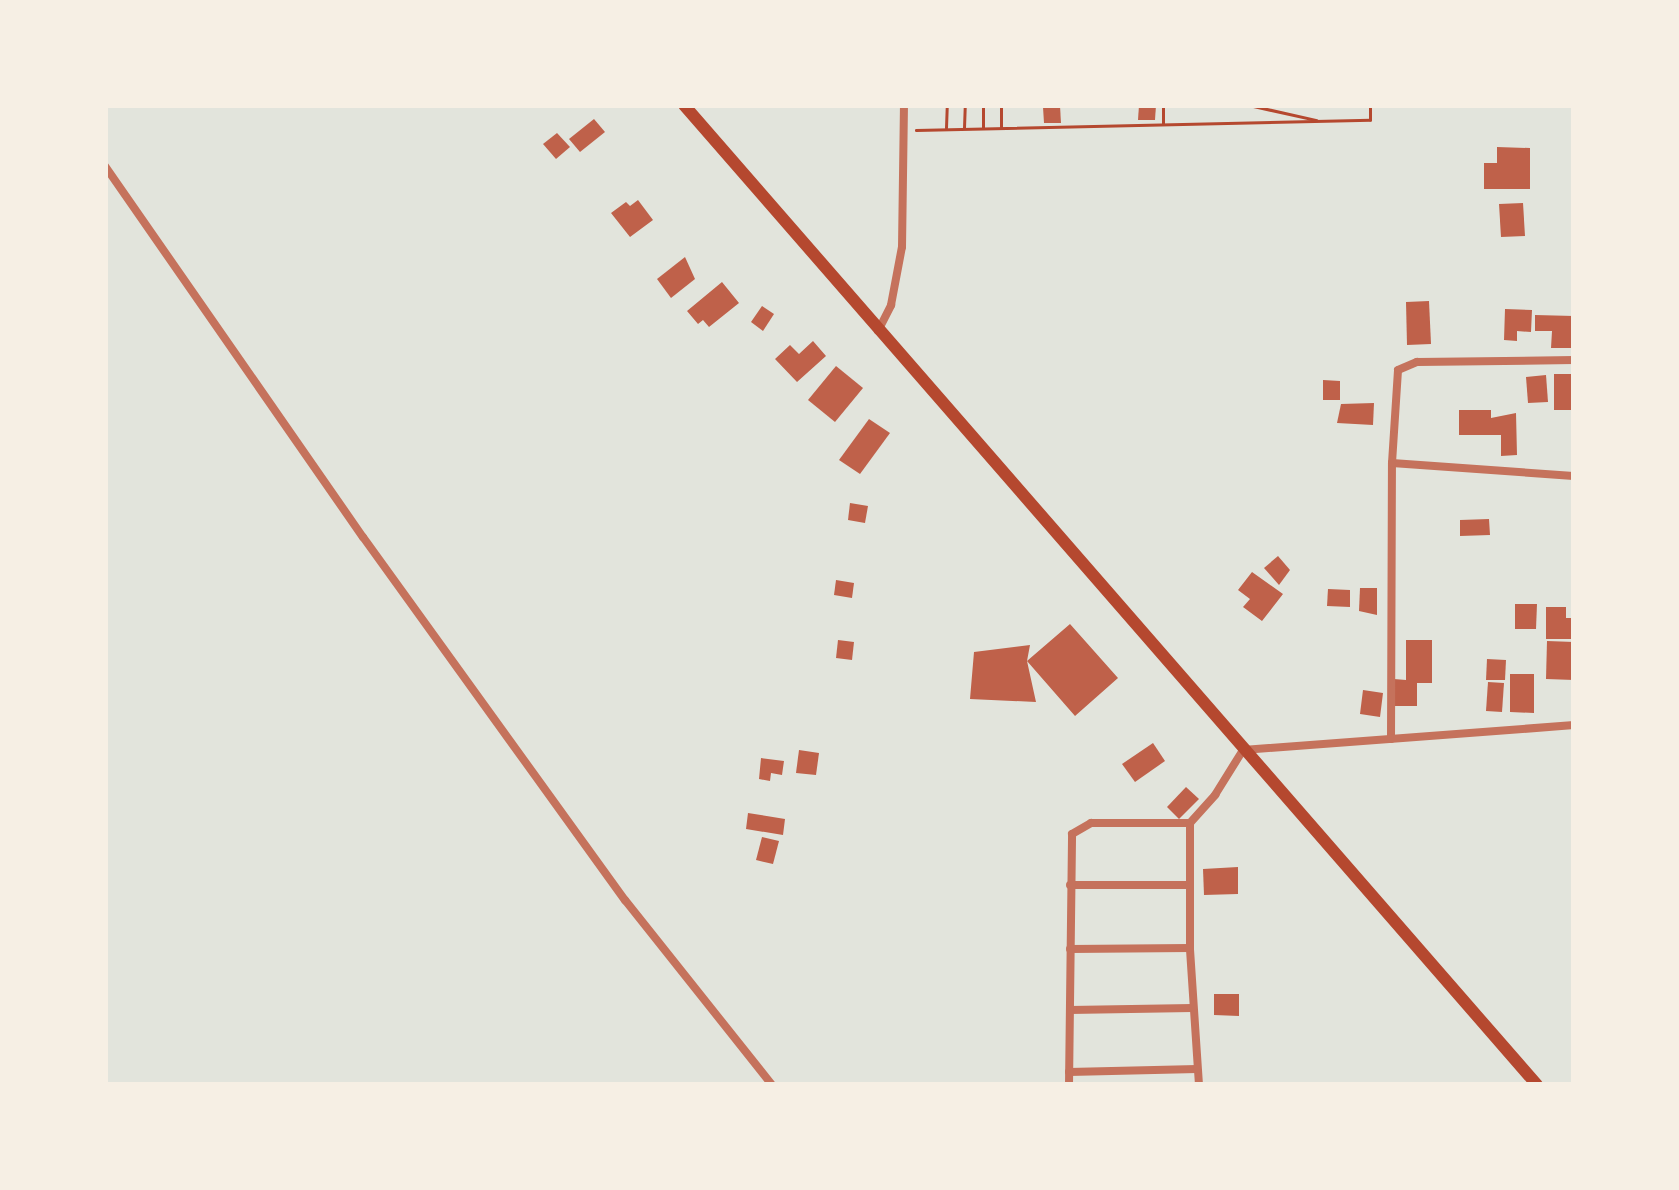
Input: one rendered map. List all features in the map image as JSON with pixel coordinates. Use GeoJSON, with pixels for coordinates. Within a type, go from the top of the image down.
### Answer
{"type":"FeatureCollection","features":[{"type":"Feature","properties":{"kind":"highway"},"geometry":{"type":"LineString","coordinates":[[684,105],[1537,1085]]}},
{"type":"Feature","properties":{"kind":"street"},"geometry":{"type":"LineString","coordinates":[[878,332],[891,305],[902,247],[904,105]]}},
{"type":"Feature","properties":{"kind":"street"},"geometry":{"type":"LineString","coordinates":[[105,166],[363,537],[625,900],[772,1085]]}},
{"type":"Feature","properties":{"kind":"street"},"geometry":{"type":"LineString","coordinates":[[1391,739],[1392,463],[1398,370],[1406,364],[1574,360]]}},
{"type":"Feature","properties":{"kind":"street"},"geometry":{"type":"LineString","coordinates":[[1392,463],[1574,476]]}},
{"type":"Feature","properties":{"kind":"street"},"geometry":{"type":"LineString","coordinates":[[1199,1085],[1192,1008],[1190,823],[1215,795],[1243,750],[1574,725]]}},
{"type":"Feature","properties":{"kind":"street"},"geometry":{"type":"LineString","coordinates":[[1069,1085],[1072,834],[1082,824],[1190,823]]}},
{"type":"Feature","properties":{"kind":"street"},"geometry":{"type":"LineString","coordinates":[[1070,885],[1188,885]]}},
{"type":"Feature","properties":{"kind":"street"},"geometry":{"type":"LineString","coordinates":[[1070,949],[1190,948]]}},
{"type":"Feature","properties":{"kind":"street"},"geometry":{"type":"LineString","coordinates":[[1070,1010],[1192,1008]]}},
{"type":"Feature","properties":{"kind":"street"},"geometry":{"type":"LineString","coordinates":[[1069,1072],[1198,1068]]}},
{"type":"Feature","properties":{"kind":"path"},"geometry":{"type":"LineString","coordinates":[[946,105],[946,130]]}},
{"type":"Feature","properties":{"kind":"path"},"geometry":{"type":"LineString","coordinates":[[964,130],[965,105]]}},
{"type":"Feature","properties":{"kind":"path"},"geometry":{"type":"LineString","coordinates":[[983,129],[984,105]]}},
{"type":"Feature","properties":{"kind":"path"},"geometry":{"type":"LineString","coordinates":[[1001,105],[1001,129]]}},
{"type":"Feature","properties":{"kind":"path"},"geometry":{"type":"LineString","coordinates":[[1164,105],[1164,126]]}},
{"type":"Feature","properties":{"kind":"path"},"geometry":{"type":"LineString","coordinates":[[1249,105],[1324,121]]}},
{"type":"Feature","properties":{"kind":"path"},"geometry":{"type":"LineString","coordinates":[[1281,105],[1281,113]]}},
{"type":"Feature","properties":{"kind":"path"},"geometry":{"type":"LineString","coordinates":[[904,130],[1370,120],[1370,105]]}},
{"type":"Feature","properties":{"kind":"shaded area"},"geometry":{"type":"Polygon","coordinates":[[[105,105],[1574,105],[1574,1085],[105,1085],[105,105]]]}},
{"type":"Feature","properties":{"kind":"building"},"geometry":{"type":"Polygon","coordinates":[[[1139,105],[1156,105],[1155,120],[1138,120],[1139,105]]]}},
{"type":"Feature","properties":{"kind":"building"},"geometry":{"type":"Polygon","coordinates":[[[1060,106],[1061,123],[1044,123],[1043,107],[1060,106]]]}},
{"type":"Feature","properties":{"kind":"building"},"geometry":{"type":"Polygon","coordinates":[[[594,119],[605,132],[580,152],[569,139],[594,119]]]}},
{"type":"Feature","properties":{"kind":"building"},"geometry":{"type":"Polygon","coordinates":[[[557,133],[570,147],[556,159],[543,144],[557,133]]]}},
{"type":"Feature","properties":{"kind":"building"},"geometry":{"type":"Polygon","coordinates":[[[1497,147],[1530,148],[1530,189],[1484,189],[1484,163],[1497,163],[1497,147]]]}},
{"type":"Feature","properties":{"kind":"building"},"geometry":{"type":"Polygon","coordinates":[[[638,200],[653,220],[630,237],[611,213],[626,202],[630,206],[638,200]]]}},
{"type":"Feature","properties":{"kind":"building"},"geometry":{"type":"Polygon","coordinates":[[[1523,203],[1525,236],[1501,237],[1499,204],[1523,203]]]}},
{"type":"Feature","properties":{"kind":"building"},"geometry":{"type":"Polygon","coordinates":[[[685,257],[695,279],[671,298],[657,279],[685,257]]]}},
{"type":"Feature","properties":{"kind":"building"},"geometry":{"type":"Polygon","coordinates":[[[722,282],[739,303],[709,327],[703,320],[698,324],[687,311],[722,282]]]}},
{"type":"Feature","properties":{"kind":"building"},"geometry":{"type":"Polygon","coordinates":[[[1429,301],[1431,344],[1407,345],[1406,302],[1429,301]]]}},
{"type":"Feature","properties":{"kind":"building"},"geometry":{"type":"Polygon","coordinates":[[[762,306],[774,314],[763,331],[751,322],[762,306]]]}},
{"type":"Feature","properties":{"kind":"building"},"geometry":{"type":"Polygon","coordinates":[[[1505,309],[1532,310],[1531,332],[1517,331],[1517,341],[1504,340],[1505,309]]]}},
{"type":"Feature","properties":{"kind":"building"},"geometry":{"type":"Polygon","coordinates":[[[1535,315],[1574,316],[1574,348],[1551,348],[1552,331],[1535,331],[1535,315]]]}},
{"type":"Feature","properties":{"kind":"building"},"geometry":{"type":"Polygon","coordinates":[[[813,341],[826,356],[797,382],[775,359],[790,345],[799,354],[813,341]]]}},
{"type":"Feature","properties":{"kind":"building"},"geometry":{"type":"Polygon","coordinates":[[[836,366],[863,388],[835,422],[808,400],[836,366]]]}},
{"type":"Feature","properties":{"kind":"building"},"geometry":{"type":"Polygon","coordinates":[[[1554,374],[1574,374],[1574,410],[1554,410],[1554,374]]]}},
{"type":"Feature","properties":{"kind":"building"},"geometry":{"type":"Polygon","coordinates":[[[1546,375],[1548,402],[1528,403],[1526,377],[1546,375]]]}},
{"type":"Feature","properties":{"kind":"building"},"geometry":{"type":"Polygon","coordinates":[[[1323,380],[1340,381],[1340,400],[1323,400],[1323,380]]]}},
{"type":"Feature","properties":{"kind":"building"},"geometry":{"type":"Polygon","coordinates":[[[1374,403],[1373,425],[1337,423],[1341,404],[1374,403]]]}},
{"type":"Feature","properties":{"kind":"building"},"geometry":{"type":"Polygon","coordinates":[[[1459,410],[1491,410],[1491,418],[1516,413],[1517,455],[1501,456],[1501,435],[1459,435],[1459,410]]]}},
{"type":"Feature","properties":{"kind":"building"},"geometry":{"type":"Polygon","coordinates":[[[869,419],[890,433],[860,474],[839,460],[869,419]]]}},
{"type":"Feature","properties":{"kind":"building"},"geometry":{"type":"Polygon","coordinates":[[[850,503],[868,506],[865,523],[848,520],[850,503]]]}},
{"type":"Feature","properties":{"kind":"building"},"geometry":{"type":"Polygon","coordinates":[[[1489,519],[1490,535],[1460,536],[1460,520],[1489,519]]]}},
{"type":"Feature","properties":{"kind":"building"},"geometry":{"type":"Polygon","coordinates":[[[1278,556],[1290,570],[1279,585],[1264,568],[1278,556]]]}},
{"type":"Feature","properties":{"kind":"building"},"geometry":{"type":"Polygon","coordinates":[[[1252,572],[1283,594],[1262,621],[1243,607],[1250,599],[1238,590],[1252,572]]]}},
{"type":"Feature","properties":{"kind":"building"},"geometry":{"type":"Polygon","coordinates":[[[836,580],[854,583],[852,598],[834,595],[836,580]]]}},
{"type":"Feature","properties":{"kind":"building"},"geometry":{"type":"Polygon","coordinates":[[[1360,588],[1377,588],[1377,615],[1359,611],[1360,588]]]}},
{"type":"Feature","properties":{"kind":"building"},"geometry":{"type":"Polygon","coordinates":[[[1328,589],[1350,590],[1350,607],[1327,606],[1328,589]]]}},
{"type":"Feature","properties":{"kind":"building"},"geometry":{"type":"Polygon","coordinates":[[[1515,604],[1537,604],[1536,629],[1515,629],[1515,604]]]}},
{"type":"Feature","properties":{"kind":"building"},"geometry":{"type":"Polygon","coordinates":[[[1546,607],[1566,607],[1566,618],[1574,618],[1574,639],[1546,639],[1546,607]]]}},
{"type":"Feature","properties":{"kind":"building"},"geometry":{"type":"Polygon","coordinates":[[[1070,624],[1118,678],[1075,716],[1027,661],[1070,624]]]}},
{"type":"Feature","properties":{"kind":"building"},"geometry":{"type":"Polygon","coordinates":[[[838,640],[854,642],[852,660],[836,658],[838,640]]]}},
{"type":"Feature","properties":{"kind":"building"},"geometry":{"type":"Polygon","coordinates":[[[1406,640],[1432,640],[1432,683],[1417,683],[1417,706],[1394,706],[1394,679],[1406,680],[1406,640]]]}},
{"type":"Feature","properties":{"kind":"building"},"geometry":{"type":"Polygon","coordinates":[[[1547,641],[1574,642],[1574,680],[1546,679],[1547,641]]]}},
{"type":"Feature","properties":{"kind":"building"},"geometry":{"type":"Polygon","coordinates":[[[1030,645],[1027,661],[1036,702],[970,699],[974,652],[1030,645]]]}},
{"type":"Feature","properties":{"kind":"building"},"geometry":{"type":"Polygon","coordinates":[[[1487,659],[1506,660],[1505,680],[1486,680],[1487,659]]]}},
{"type":"Feature","properties":{"kind":"building"},"geometry":{"type":"Polygon","coordinates":[[[1510,674],[1534,674],[1534,713],[1510,712],[1510,674]]]}},
{"type":"Feature","properties":{"kind":"building"},"geometry":{"type":"Polygon","coordinates":[[[1488,682],[1504,683],[1502,712],[1486,711],[1488,682]]]}},
{"type":"Feature","properties":{"kind":"building"},"geometry":{"type":"Polygon","coordinates":[[[1363,690],[1383,693],[1380,717],[1360,714],[1363,690]]]}},
{"type":"Feature","properties":{"kind":"building"},"geometry":{"type":"Polygon","coordinates":[[[1153,743],[1165,761],[1135,782],[1122,764],[1153,743]]]}},
{"type":"Feature","properties":{"kind":"building"},"geometry":{"type":"Polygon","coordinates":[[[799,750],[819,753],[816,775],[796,773],[799,750]]]}},
{"type":"Feature","properties":{"kind":"building"},"geometry":{"type":"Polygon","coordinates":[[[761,758],[784,761],[782,775],[771,773],[770,781],[759,779],[761,758]]]}},
{"type":"Feature","properties":{"kind":"building"},"geometry":{"type":"Polygon","coordinates":[[[1186,787],[1199,799],[1179,819],[1167,807],[1186,787]]]}},
{"type":"Feature","properties":{"kind":"building"},"geometry":{"type":"Polygon","coordinates":[[[748,813],[785,819],[783,835],[746,829],[748,813]]]}},
{"type":"Feature","properties":{"kind":"building"},"geometry":{"type":"Polygon","coordinates":[[[762,837],[779,841],[773,864],[756,860],[762,837]]]}},
{"type":"Feature","properties":{"kind":"building"},"geometry":{"type":"Polygon","coordinates":[[[1238,867],[1238,894],[1204,895],[1203,869],[1238,867]]]}},
{"type":"Feature","properties":{"kind":"building"},"geometry":{"type":"Polygon","coordinates":[[[1214,994],[1239,994],[1239,1016],[1214,1015],[1214,994]]]}}]}
